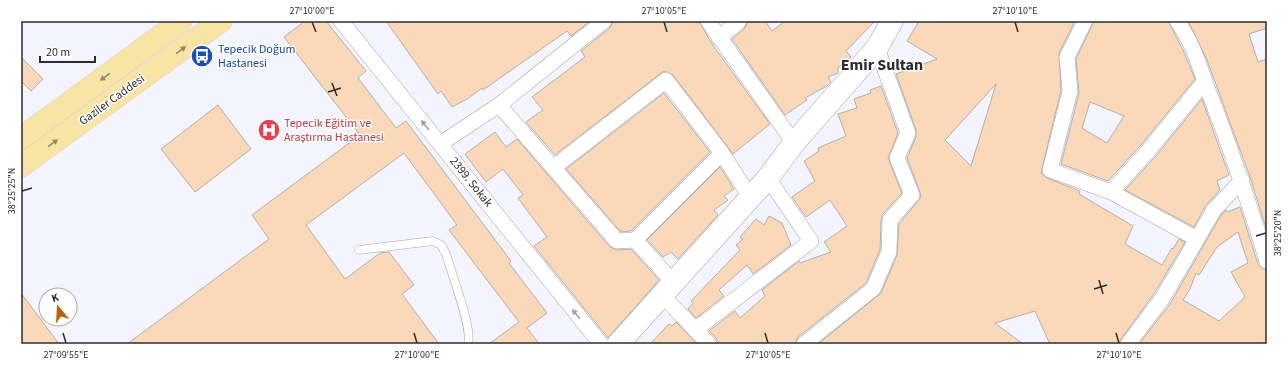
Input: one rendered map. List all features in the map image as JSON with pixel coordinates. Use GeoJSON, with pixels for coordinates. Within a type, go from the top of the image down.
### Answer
{"type":"FeatureCollection","features":[{"type":"Feature","properties":{"kind":"main road","name":"Gaziler Caddesi"},"geometry":{"type":"LineString","coordinates":[[21,138],[181,21]]}},
{"type":"Feature","properties":{"kind":"main road","name":"Gaziler Caddesi"},"geometry":{"type":"LineString","coordinates":[[21,166],[222,21]]}},
{"type":"Feature","properties":{"kind":"street","name":"2399. Sokak"},"geometry":{"type":"LineString","coordinates":[[341,21],[601,344]]}},
{"type":"Feature","properties":{"kind":"street"},"geometry":{"type":"LineString","coordinates":[[440,144],[499,105],[604,21]]}},
{"type":"Feature","properties":{"kind":"street"},"geometry":{"type":"LineString","coordinates":[[708,21],[794,143]]}},
{"type":"Feature","properties":{"kind":"street"},"geometry":{"type":"LineString","coordinates":[[719,38],[739,21]]}},
{"type":"Feature","properties":{"kind":"street"},"geometry":{"type":"LineString","coordinates":[[618,344],[768,178],[794,143],[877,48],[892,21]]}},
{"type":"Feature","properties":{"kind":"street"},"geometry":{"type":"LineString","coordinates":[[1085,21],[1067,57],[1070,91],[1050,170],[1111,192],[1197,239]]}},
{"type":"Feature","properties":{"kind":"street"},"geometry":{"type":"LineString","coordinates":[[1177,21],[1189,37],[1242,180],[1267,260]]}},
{"type":"Feature","properties":{"kind":"street"},"geometry":{"type":"LineString","coordinates":[[804,344],[873,289],[889,252],[890,220],[912,195],[897,158],[908,133],[877,48]]}},
{"type":"Feature","properties":{"kind":"street"},"geometry":{"type":"LineString","coordinates":[[553,168],[666,80],[722,153],[750,197]]}},
{"type":"Feature","properties":{"kind":"street"},"geometry":{"type":"LineString","coordinates":[[1111,192],[1148,151],[1205,81]]}},
{"type":"Feature","properties":{"kind":"street"},"geometry":{"type":"LineString","coordinates":[[499,105],[617,241],[635,240],[722,153]]}},
{"type":"Feature","properties":{"kind":"street"},"geometry":{"type":"LineString","coordinates":[[695,330],[811,240],[768,178]]}},
{"type":"Feature","properties":{"kind":"street"},"geometry":{"type":"LineString","coordinates":[[1128,344],[1162,299],[1214,210],[1242,180]]}},
{"type":"Feature","properties":{"kind":"street"},"geometry":{"type":"LineString","coordinates":[[635,240],[695,330],[709,344]]}},
{"type":"Feature","properties":{"kind":"lane"},"geometry":{"type":"LineString","coordinates":[[359,250],[433,241],[441,245],[446,254],[466,318],[469,334],[468,344]]}},
{"type":"Feature","properties":{"kind":"building"},"geometry":{"type":"Polygon","coordinates":[[[305,21],[326,21],[366,71],[358,78],[396,128],[406,121],[511,261],[509,263],[547,313],[527,328],[539,344],[489,344],[519,322],[449,230],[457,225],[404,153],[306,225],[345,279],[380,253],[389,252],[414,285],[402,294],[439,344],[127,344],[269,239],[252,215],[360,135],[284,37],[305,21]]]}},
{"type":"Feature","properties":{"kind":"building","name":"Tepecik Eğitim ve Araştırma Hastanesi"},"geometry":{"type":"Polygon","coordinates":[[[386,21],[590,21],[571,36],[567,31],[483,90],[482,88],[467,99],[452,107],[441,91],[438,94],[386,21]]]}},
{"type":"Feature","properties":{"kind":"building"},"geometry":{"type":"Polygon","coordinates":[[[613,21],[699,21],[712,44],[770,124],[733,154],[673,75],[664,71],[555,155],[526,122],[543,110],[532,97],[585,57],[581,51],[610,28],[613,21]]]}},
{"type":"Feature","properties":{"kind":"building"},"geometry":{"type":"Polygon","coordinates":[[[748,21],[765,21],[772,31],[785,21],[875,21],[846,51],[851,57],[838,68],[838,73],[828,77],[831,82],[827,86],[805,98],[807,100],[785,115],[732,39],[745,28],[748,21]]]}},
{"type":"Feature","properties":{"kind":"building"},"geometry":{"type":"Polygon","coordinates":[[[919,21],[1075,21],[1059,53],[1061,90],[1041,173],[1047,178],[1080,191],[1079,194],[1133,226],[1125,244],[1162,265],[1179,239],[1185,242],[1154,294],[1121,339],[1119,344],[1050,344],[1035,311],[995,323],[1023,344],[818,344],[881,293],[897,255],[899,224],[921,197],[907,158],[916,137],[916,130],[896,74],[937,59],[907,41],[919,21]],[[996,84],[945,140],[971,166],[996,84]]]}},
{"type":"Feature","properties":{"kind":"building"},"geometry":{"type":"Polygon","coordinates":[[[1094,21],[1168,21],[1183,50],[1195,79],[1141,145],[1108,181],[1061,164],[1079,93],[1076,59],[1094,21]],[[1090,102],[1082,128],[1107,143],[1124,116],[1090,102]]]}},
{"type":"Feature","properties":{"kind":"building"},"geometry":{"type":"Polygon","coordinates":[[[1188,21],[1267,21],[1267,28],[1249,34],[1258,62],[1267,59],[1267,231],[1250,177],[1207,60],[1188,21]]]}},
{"type":"Feature","properties":{"kind":"building"},"geometry":{"type":"Polygon","coordinates":[[[21,57],[43,79],[31,91],[21,81],[21,57]]]}},
{"type":"Feature","properties":{"kind":"building"},"geometry":{"type":"Polygon","coordinates":[[[881,86],[898,133],[888,158],[902,193],[883,214],[881,220],[880,250],[866,283],[798,337],[795,344],[718,344],[716,338],[709,331],[735,311],[740,318],[765,296],[762,290],[799,261],[800,263],[831,252],[824,242],[847,226],[830,200],[806,217],[792,197],[815,181],[804,161],[819,151],[818,148],[846,136],[838,114],[857,108],[854,99],[871,93],[870,90],[881,86]]]}},
{"type":"Feature","properties":{"kind":"building"},"geometry":{"type":"Polygon","coordinates":[[[664,93],[710,152],[631,231],[621,232],[566,169],[664,93]]]}},
{"type":"Feature","properties":{"kind":"building"},"geometry":{"type":"Polygon","coordinates":[[[1202,99],[1229,175],[1217,181],[1220,190],[1206,205],[1194,227],[1125,190],[1155,157],[1202,99]]]}},
{"type":"Feature","properties":{"kind":"building"},"geometry":{"type":"Polygon","coordinates":[[[218,105],[251,149],[195,192],[161,149],[218,105]]]}},
{"type":"Feature","properties":{"kind":"building"},"geometry":{"type":"Polygon","coordinates":[[[495,132],[506,147],[517,139],[610,247],[617,250],[631,249],[659,280],[608,338],[534,246],[547,237],[518,198],[523,195],[503,169],[486,182],[465,154],[495,132]]]}},
{"type":"Feature","properties":{"kind":"building"},"geometry":{"type":"Polygon","coordinates":[[[720,167],[734,189],[724,196],[728,200],[714,210],[718,215],[678,259],[671,252],[663,257],[647,240],[720,167]]]}},
{"type":"Feature","properties":{"kind":"building"},"geometry":{"type":"Polygon","coordinates":[[[1240,207],[1258,264],[1261,268],[1267,270],[1267,342],[1259,344],[1139,344],[1170,304],[1221,215],[1226,210],[1227,212],[1240,207]],[[1238,232],[1217,247],[1199,275],[1196,273],[1190,289],[1183,300],[1219,321],[1245,297],[1231,272],[1248,263],[1238,232]]]}},
{"type":"Feature","properties":{"kind":"building"},"geometry":{"type":"Polygon","coordinates":[[[769,216],[782,223],[791,245],[753,274],[747,265],[719,290],[724,296],[696,318],[688,309],[693,303],[691,301],[740,250],[736,245],[743,239],[740,237],[756,219],[764,225],[769,216]]]}},
{"type":"Feature","properties":{"kind":"building"},"geometry":{"type":"Polygon","coordinates":[[[21,293],[38,316],[38,327],[46,327],[59,344],[21,344],[21,293]]]}},
{"type":"Feature","properties":{"kind":"building"},"geometry":{"type":"Polygon","coordinates":[[[676,322],[697,344],[650,344],[669,324],[672,326],[676,322]]]}},
{"type":"Feature","properties":{"kind":"place","name":"Tepecik Doğum Hastanesi"},"geometry":{"type":"Point","coordinates":[202,56]}},
{"type":"Feature","properties":{"kind":"place","name":"Tepecik Eğitim ve Araştırma Hastanesi"},"geometry":{"type":"Point","coordinates":[269,130]}},
{"type":"Feature","properties":{"kind":"district","name":"Emir Sultan"},"geometry":{"type":"Point","coordinates":[882,65]}}]}
